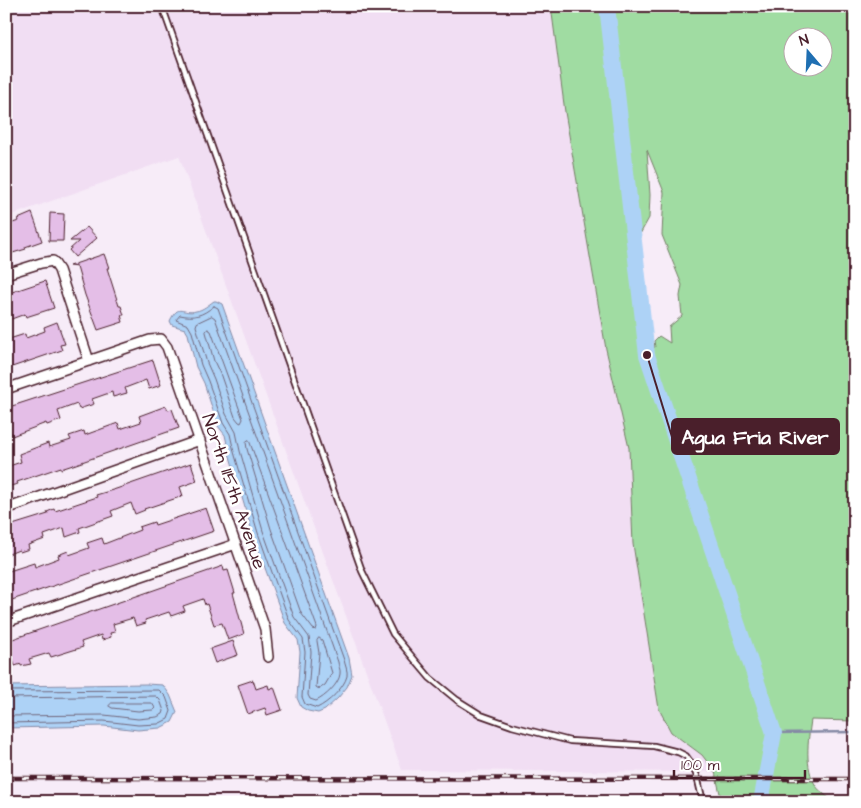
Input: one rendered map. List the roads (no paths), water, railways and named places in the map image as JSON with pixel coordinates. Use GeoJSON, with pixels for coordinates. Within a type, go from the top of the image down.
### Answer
{"type":"FeatureCollection","features":[{"type":"Feature","properties":{"kind":"street"},"geometry":{"type":"LineString","coordinates":[[6,274],[53,261],[59,270],[89,361],[6,390]]}},
{"type":"Feature","properties":{"kind":"street","name":"North 115th Avenue"},"geometry":{"type":"LineString","coordinates":[[89,361],[150,340],[161,339],[167,347],[265,629],[268,657]]}},
{"type":"Feature","properties":{"kind":"street"},"geometry":{"type":"LineString","coordinates":[[6,509],[200,440]]}},
{"type":"Feature","properties":{"kind":"street"},"geometry":{"type":"LineString","coordinates":[[6,622],[236,544]]}},
{"type":"Feature","properties":{"kind":"lane"},"geometry":{"type":"LineString","coordinates":[[162,6],[362,571],[393,634],[430,678],[481,715],[512,726],[570,741],[654,746],[686,756],[697,776],[703,802]]}},
{"type":"Feature","properties":{"kind":"water"},"geometry":{"type":"Polygon","coordinates":[[[214,301],[222,304],[349,658],[352,675],[347,687],[325,710],[318,713],[301,707],[297,698],[300,652],[298,640],[285,623],[253,535],[225,435],[218,426],[204,383],[196,367],[188,334],[185,329],[172,325],[170,321],[178,311],[191,312],[199,310],[214,301]]]}},
{"type":"Feature","properties":{"kind":"water"},"geometry":{"type":"Polygon","coordinates":[[[163,685],[170,695],[177,712],[172,722],[160,728],[138,730],[104,726],[6,728],[6,686],[163,685]]]}},
{"type":"Feature","properties":{"kind":"waterway"},"geometry":{"type":"LineString","coordinates":[[607,6],[647,355],[774,733],[761,802]]}},
{"type":"Feature","properties":{"kind":"waterway"},"geometry":{"type":"LineString","coordinates":[[774,733],[855,732]]}},
{"type":"Feature","properties":{"kind":"railway"},"geometry":{"type":"LineString","coordinates":[[6,778],[855,779]]}},
{"type":"Feature","properties":{"kind":"place","name":"Agua Fria River"},"geometry":{"type":"Point","coordinates":[647,355]}}]}
